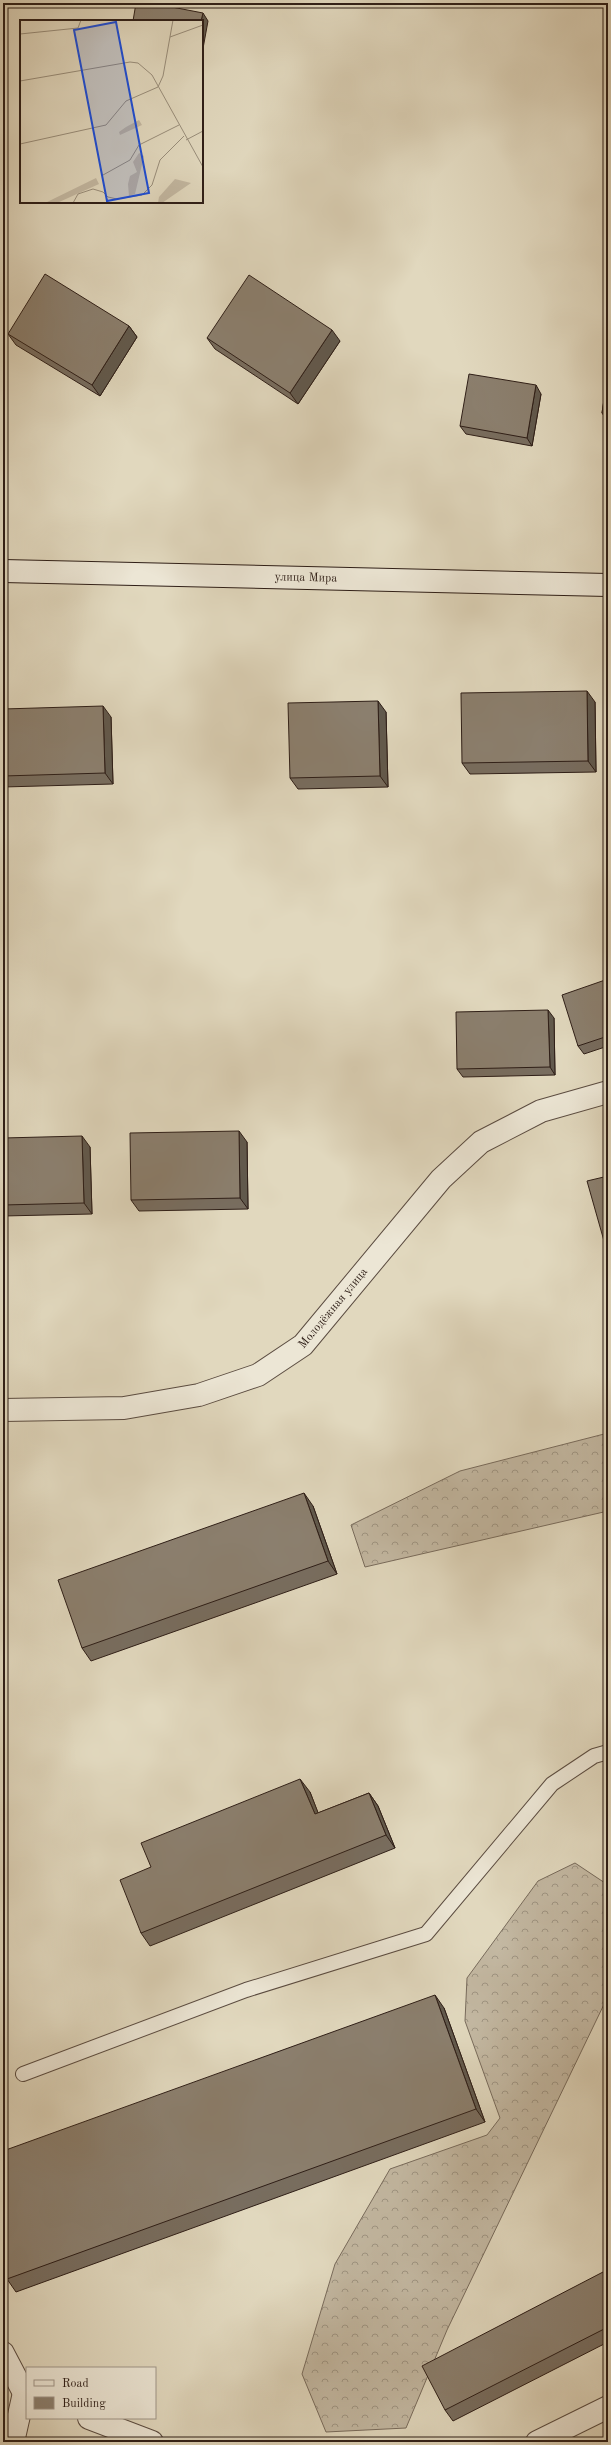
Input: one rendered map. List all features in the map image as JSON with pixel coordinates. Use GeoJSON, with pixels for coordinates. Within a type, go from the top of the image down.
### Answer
{"type":"FeatureCollection","features":[{"type":"Feature","properties":{"kind":"street","name":"улица Мира"},"geometry":{"type":"LineString","coordinates":[[3,571],[608,585]]}},
{"type":"Feature","properties":{"kind":"street","name":"Молодёжная улица"},"geometry":{"type":"LineString","coordinates":[[3,1410],[124,1408],[199,1395],[258,1375],[303,1345],[441,1179],[481,1142],[541,1111],[608,1092]]}},
{"type":"Feature","properties":{"kind":"street"},"geometry":{"type":"LineString","coordinates":[[3,2353],[25,2393],[13,2442]]}},
{"type":"Feature","properties":{"kind":"street"},"geometry":{"type":"LineString","coordinates":[[536,2442],[608,2407]]}},
{"type":"Feature","properties":{"kind":"street"},"geometry":{"type":"LineString","coordinates":[[92,2419],[152,2442]]}},
{"type":"Feature","properties":{"kind":"lane"},"geometry":{"type":"LineString","coordinates":[[23,2074],[246,1990],[426,1934],[552,1784],[594,1756],[608,1752]]}},
{"type":"Feature","properties":{"kind":"green space"},"geometry":{"type":"Polygon","coordinates":[[[608,1433],[608,1511],[365,1567],[351,1525],[460,1471],[608,1433]]]}},
{"type":"Feature","properties":{"kind":"green space"},"geometry":{"type":"Polygon","coordinates":[[[575,1863],[608,1885],[608,1996],[447,2330],[406,2428],[326,2432],[302,2374],[335,2264],[390,2169],[487,2135],[500,2118],[465,2021],[467,1978],[538,1881],[575,1863]]]}},
{"type":"Feature","properties":{"kind":"building"},"geometry":{"type":"Polygon","coordinates":[[[136,3],[151,3],[203,13],[201,20],[133,20],[136,3]]]}},
{"type":"Feature","properties":{"kind":"building"},"geometry":{"type":"Polygon","coordinates":[[[45,274],[129,326],[92,385],[8,334],[45,274]]]}},
{"type":"Feature","properties":{"kind":"building"},"geometry":{"type":"Polygon","coordinates":[[[249,275],[332,330],[290,393],[207,338],[249,275]]]}},
{"type":"Feature","properties":{"kind":"building"},"geometry":{"type":"Polygon","coordinates":[[[608,373],[608,414],[602,413],[608,373]]]}},
{"type":"Feature","properties":{"kind":"building"},"geometry":{"type":"Polygon","coordinates":[[[469,374],[536,385],[527,438],[460,426],[469,374]]]}},
{"type":"Feature","properties":{"kind":"building"},"geometry":{"type":"Polygon","coordinates":[[[587,691],[588,761],[462,763],[461,693],[587,691]]]}},
{"type":"Feature","properties":{"kind":"building"},"geometry":{"type":"Polygon","coordinates":[[[378,701],[380,776],[290,778],[288,703],[378,701]]]}},
{"type":"Feature","properties":{"kind":"building"},"geometry":{"type":"Polygon","coordinates":[[[103,706],[105,773],[3,776],[3,709],[103,706]]]}},
{"type":"Feature","properties":{"kind":"building"},"geometry":{"type":"Polygon","coordinates":[[[608,979],[608,1036],[578,1046],[562,995],[608,979]]]}},
{"type":"Feature","properties":{"kind":"building"},"geometry":{"type":"Polygon","coordinates":[[[548,1010],[550,1067],[457,1069],[456,1012],[548,1010]]]}},
{"type":"Feature","properties":{"kind":"building"},"geometry":{"type":"Polygon","coordinates":[[[239,1131],[240,1198],[131,1200],[130,1133],[239,1131]]]}},
{"type":"Feature","properties":{"kind":"building"},"geometry":{"type":"Polygon","coordinates":[[[82,1136],[84,1203],[3,1205],[3,1138],[82,1136]]]}},
{"type":"Feature","properties":{"kind":"building"},"geometry":{"type":"Polygon","coordinates":[[[608,1176],[608,1240],[604,1241],[587,1181],[608,1176]]]}},
{"type":"Feature","properties":{"kind":"building"},"geometry":{"type":"Polygon","coordinates":[[[304,1493],[328,1561],[82,1648],[58,1580],[304,1493]]]}},
{"type":"Feature","properties":{"kind":"building"},"geometry":{"type":"Polygon","coordinates":[[[300,1779],[315,1814],[369,1793],[386,1835],[141,1933],[120,1880],[151,1867],[141,1843],[300,1779]]]}},
{"type":"Feature","properties":{"kind":"building"},"geometry":{"type":"Polygon","coordinates":[[[435,1995],[476,2109],[7,2279],[3,2269],[3,2151],[435,1995]]]}},
{"type":"Feature","properties":{"kind":"building"},"geometry":{"type":"Polygon","coordinates":[[[603,2272],[608,2281],[608,2327],[445,2410],[422,2366],[603,2272]]]}}]}
